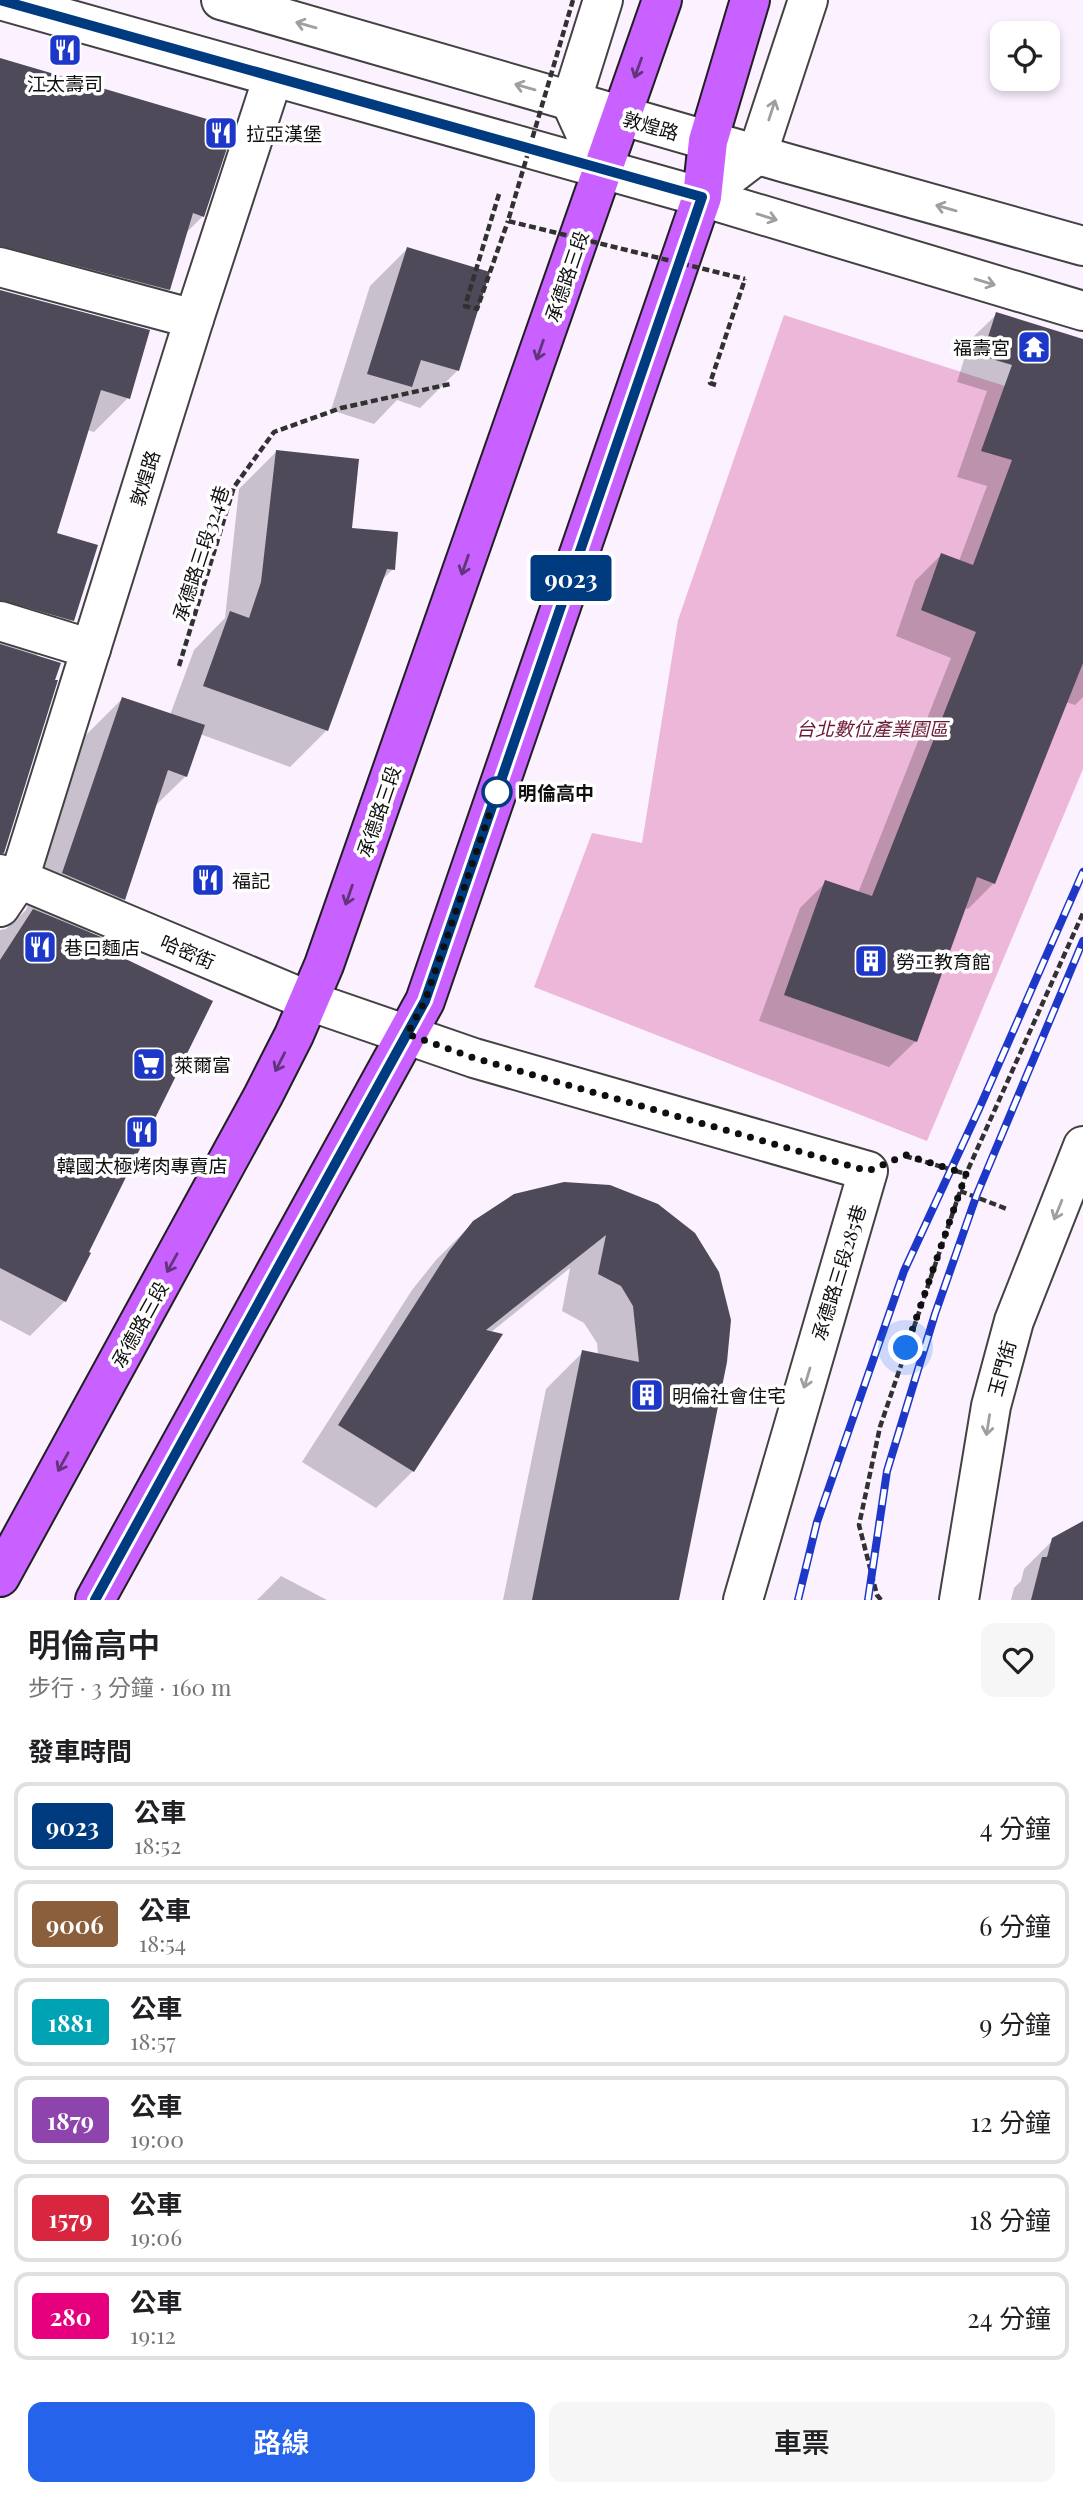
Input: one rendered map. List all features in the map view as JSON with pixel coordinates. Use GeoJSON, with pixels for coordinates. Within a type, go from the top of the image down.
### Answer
{"type":"FeatureCollection","features":[{"type":"Feature","properties":{"kind":"main road"},"geometry":{"type":"LineString","coordinates":[[95,1600],[425,1001],[702,197],[708,141],[750,0]]}},
{"type":"Feature","properties":{"kind":"main road","name":"承德路三段"},"geometry":{"type":"LineString","coordinates":[[0,1577],[257,1108],[309,1001],[324,965],[661,2]]}},
{"type":"Feature","properties":{"kind":"street"},"geometry":{"type":"LineString","coordinates":[[0,0],[702,197],[1083,311]]}},
{"type":"Feature","properties":{"kind":"street","name":"敦煌路"},"geometry":{"type":"LineString","coordinates":[[221,0],[1083,246]]}},
{"type":"Feature","properties":{"kind":"street"},"geometry":{"type":"LineString","coordinates":[[602,170],[571,102],[603,0]]}},
{"type":"Feature","properties":{"kind":"street"},"geometry":{"type":"LineString","coordinates":[[702,197],[757,155],[808,0]]}},
{"type":"Feature","properties":{"kind":"street","name":"敦煌路"},"geometry":{"type":"LineString","coordinates":[[6,887],[91,649],[273,77]]}},
{"type":"Feature","properties":{"kind":"street"},"geometry":{"type":"LineString","coordinates":[[0,267],[194,319]]}},
{"type":"Feature","properties":{"kind":"street"},"geometry":{"type":"LineString","coordinates":[[0,621],[91,649]]}},
{"type":"Feature","properties":{"kind":"street","name":"哈密街"},"geometry":{"type":"LineString","coordinates":[[6,887],[309,1001],[407,1034]]}},
{"type":"Feature","properties":{"kind":"street"},"geometry":{"type":"LineString","coordinates":[[407,1034],[474,1058],[868,1171]]}},
{"type":"Feature","properties":{"kind":"street","name":"玉門街"},"geometry":{"type":"LineString","coordinates":[[959,1600],[991,1406],[1014,1321],[1083,1146]]}},
{"type":"Feature","properties":{"kind":"street","name":"承德路三段285巷"},"geometry":{"type":"LineString","coordinates":[[743,1600],[868,1171]]}},
{"type":"Feature","properties":{"kind":"path"},"geometry":{"type":"LineString","coordinates":[[499,194],[465,306],[477,309],[508,221],[573,0]]}},
{"type":"Feature","properties":{"kind":"path"},"geometry":{"type":"LineString","coordinates":[[508,221],[745,279],[710,383],[716,385]]}},
{"type":"Feature","properties":{"kind":"path","name":"承德路三段324巷"},"geometry":{"type":"LineString","coordinates":[[179,666],[234,487],[274,432],[341,408],[450,384]]}},
{"type":"Feature","properties":{"kind":"path"},"geometry":{"type":"LineString","coordinates":[[881,1600],[877,1595],[859,1525],[880,1427],[966,1174],[1083,913]]}},
{"type":"Feature","properties":{"kind":"path"},"geometry":{"type":"LineString","coordinates":[[868,1171],[906,1155],[966,1174]]}},
{"type":"Feature","properties":{"kind":"path"},"geometry":{"type":"LineString","coordinates":[[960,1191],[1007,1209]]}},
{"type":"Feature","properties":{"kind":"green space","name":"台北數位產業園區"},"geometry":{"type":"Polygon","coordinates":[[[784,315],[1083,411],[1083,769],[927,1141],[534,987],[592,833],[642,843],[678,620],[784,315]]]}},
{"type":"Feature","properties":{"kind":"building"},"geometry":{"type":"Polygon","coordinates":[[[0,58],[234,127],[204,217],[193,213],[170,290],[0,246],[0,58]]]}},
{"type":"Feature","properties":{"kind":"building"},"geometry":{"type":"Polygon","coordinates":[[[407,247],[490,272],[459,371],[421,360],[412,387],[367,374],[407,247]]]}},
{"type":"Feature","properties":{"kind":"building"},"geometry":{"type":"Polygon","coordinates":[[[0,290],[150,330],[130,399],[101,390],[57,533],[98,545],[74,621],[0,600],[0,290]]]}},
{"type":"Feature","properties":{"kind":"building"},"geometry":{"type":"Polygon","coordinates":[[[996,312],[1083,339],[1083,663],[995,884],[977,877],[917,1042],[784,995],[825,880],[872,896],[976,632],[921,610],[941,553],[973,565],[1012,460],[981,451],[1012,365],[982,356],[996,312]]]}},
{"type":"Feature","properties":{"kind":"building"},"geometry":{"type":"Polygon","coordinates":[[[276,450],[359,459],[352,528],[398,532],[395,570],[387,569],[328,731],[203,686],[230,611],[249,618],[261,582],[276,450]]]}},
{"type":"Feature","properties":{"kind":"building"},"geometry":{"type":"Polygon","coordinates":[[[0,644],[61,663],[4,853],[0,853],[0,644]]]}},
{"type":"Feature","properties":{"kind":"building"},"geometry":{"type":"Polygon","coordinates":[[[122,697],[205,725],[187,777],[168,770],[125,900],[62,873],[122,697]]]}},
{"type":"Feature","properties":{"kind":"building"},"geometry":{"type":"Polygon","coordinates":[[[33,909],[111,941],[107,950],[213,1001],[66,1302],[0,1268],[0,960],[33,909]]]}},
{"type":"Feature","properties":{"kind":"building","name":"明倫社會住宅"},"geometry":{"type":"Polygon","coordinates":[[[564,1182],[610,1185],[658,1204],[695,1233],[719,1272],[731,1320],[727,1362],[679,1600],[532,1600],[582,1350],[639,1362],[633,1306],[621,1286],[598,1274],[606,1235],[486,1330],[503,1334],[414,1472],[338,1425],[449,1251],[473,1221],[514,1194],[564,1182]]]}},
{"type":"Feature","properties":{"kind":"building"},"geometry":{"type":"Polygon","coordinates":[[[1083,1521],[1083,1600],[1031,1600],[1042,1557],[1047,1557],[1052,1538],[1083,1521]]]}},
{"type":"Feature","properties":{"kind":"railway"},"geometry":{"type":"LineString","coordinates":[[798,1600],[817,1522],[904,1271],[979,1109],[1083,872]]}},
{"type":"Feature","properties":{"kind":"railway"},"geometry":{"type":"LineString","coordinates":[[868,1600],[887,1471],[935,1314],[977,1194],[1083,941]]}},
{"type":"Feature","properties":{"kind":"bus line","name":"9023"},"geometry":{"type":"LineString","coordinates":[[0,0],[702,197],[425,1001],[95,1600]]}},
{"type":"Feature","properties":{"kind":"place","name":"江太壽司"},"geometry":{"type":"Point","coordinates":[65,50]}},
{"type":"Feature","properties":{"kind":"place","name":"拉亞漢堡"},"geometry":{"type":"Point","coordinates":[221,133]}},
{"type":"Feature","properties":{"kind":"place","name":"福壽宮"},"geometry":{"type":"Point","coordinates":[1034,347]}},
{"type":"Feature","properties":{"kind":"place","name":"明倫高中"},"geometry":{"type":"Point","coordinates":[497,792]}},
{"type":"Feature","properties":{"kind":"place","name":"福記"},"geometry":{"type":"Point","coordinates":[208,880]}},
{"type":"Feature","properties":{"kind":"place","name":"巷口麵店"},"geometry":{"type":"Point","coordinates":[40,947]}},
{"type":"Feature","properties":{"kind":"place","name":"勞工教育館"},"geometry":{"type":"Point","coordinates":[871,961]}},
{"type":"Feature","properties":{"kind":"place","name":"萊爾富"},"geometry":{"type":"Point","coordinates":[149,1064]}},
{"type":"Feature","properties":{"kind":"place","name":"韓國太極烤肉專賣店"},"geometry":{"type":"Point","coordinates":[142,1132]}},
{"type":"Feature","properties":{"kind":"place","name":"明倫社會住宅"},"geometry":{"type":"Point","coordinates":[647,1395]}},
{"type":"Feature","properties":{"kind":"route"},"geometry":{"type":"LineString","coordinates":[[497,792],[425,1001],[407,1034],[474,1058],[868,1171],[906,1155],[966,1174],[906,1348]]}}]}
